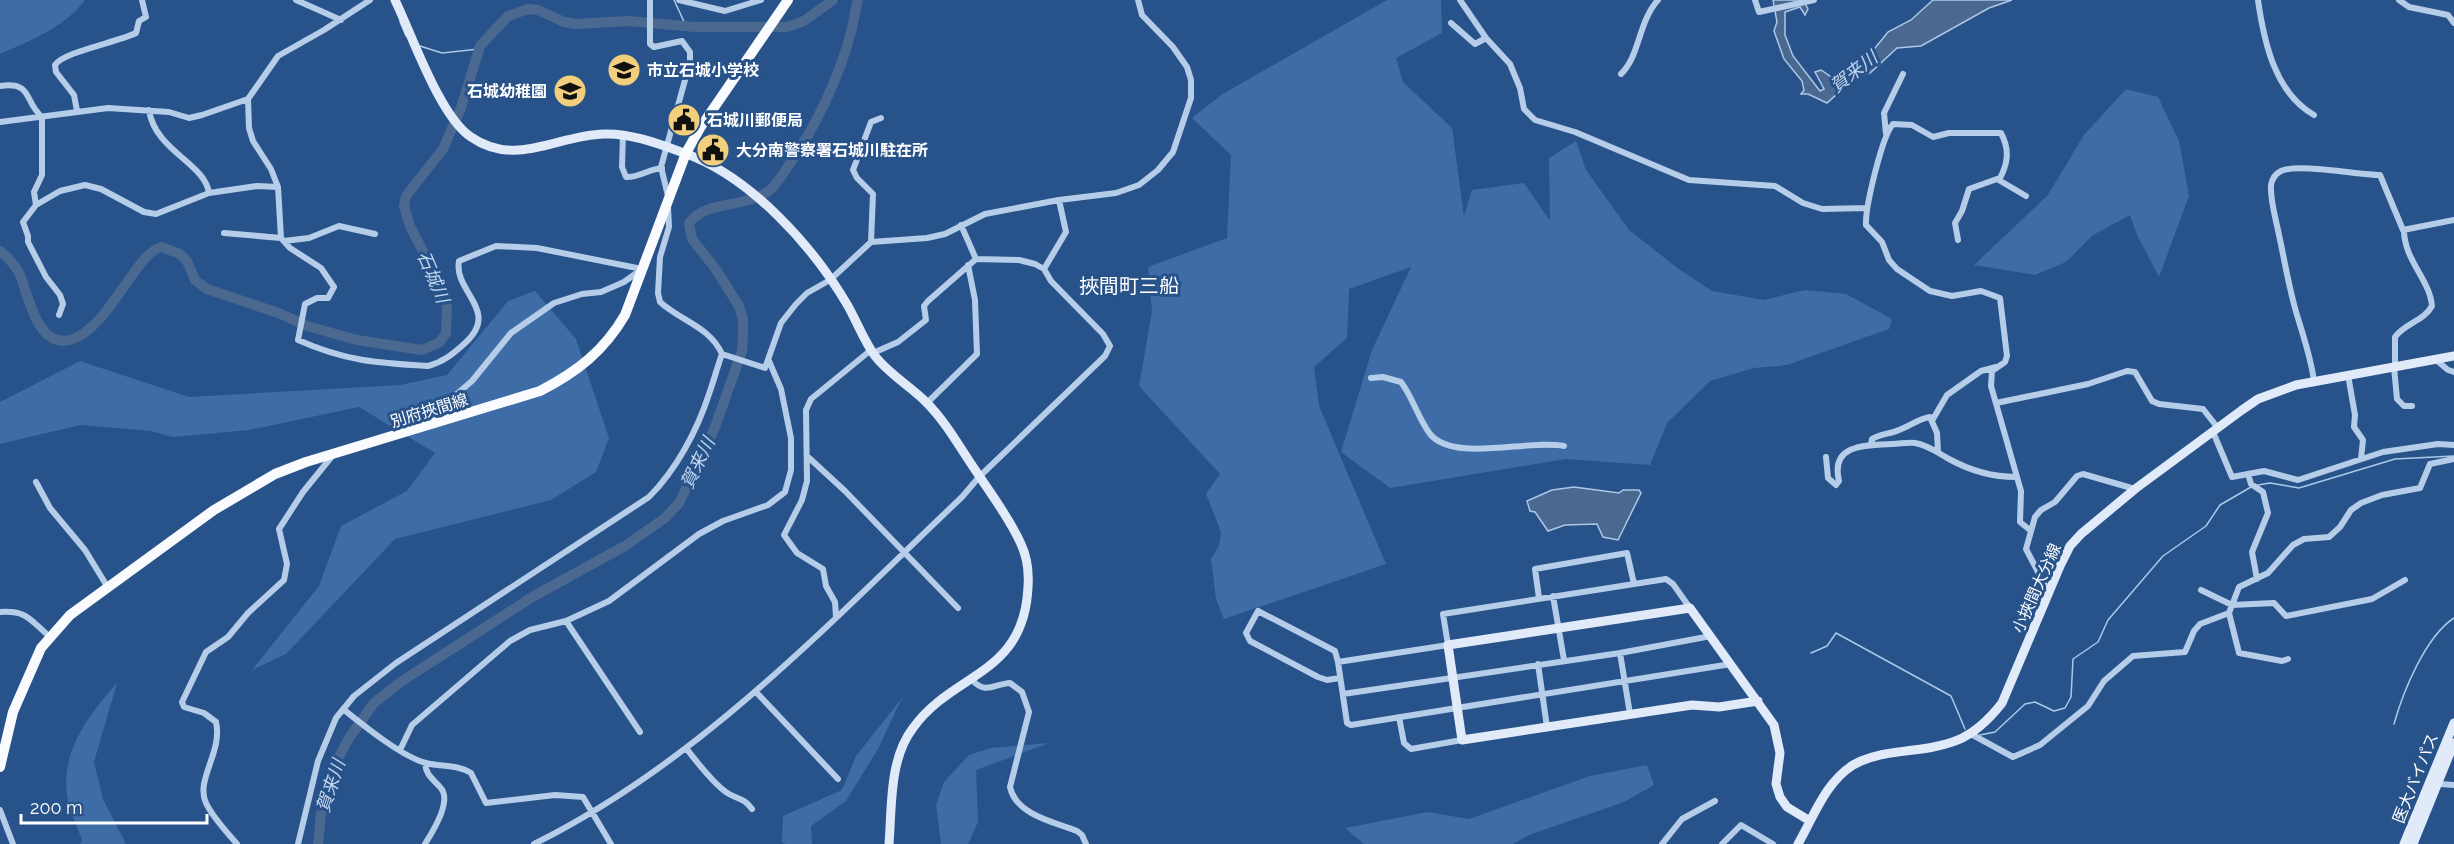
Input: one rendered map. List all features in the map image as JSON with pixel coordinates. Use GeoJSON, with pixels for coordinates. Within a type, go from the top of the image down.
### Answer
{"type":"FeatureCollection","features":[{"type":"Feature","properties":{"kind":"main road","name":"別府挾間線"},"geometry":{"type":"LineString","coordinates":[[0,766],[13,712],[41,648],[49,636],[70,615],[107,586],[214,510],[274,474],[540,391],[570,376],[611,339],[625,315],[686,153],[788,0]]}},
{"type":"Feature","properties":{"kind":"street"},"geometry":{"type":"LineString","coordinates":[[77,111],[74,94],[56,72],[55,65],[65,55],[124,40],[136,33],[139,21],[146,17],[142,0]]}},
{"type":"Feature","properties":{"kind":"street"},"geometry":{"type":"LineString","coordinates":[[296,0],[341,20]]}},
{"type":"Feature","properties":{"kind":"street"},"geometry":{"type":"LineString","coordinates":[[370,0],[341,20],[278,56],[248,99],[249,128],[253,141],[271,169],[278,187],[282,239],[321,268],[334,287],[328,298],[317,298],[305,304],[297,340],[339,357],[364,363],[428,366],[452,355],[474,336],[477,328],[477,305],[457,270],[459,261],[469,256],[496,246],[537,248],[642,268]]}},
{"type":"Feature","properties":{"kind":"street"},"geometry":{"type":"LineString","coordinates":[[395,0],[449,115],[469,137],[487,147],[511,152],[531,151],[587,135],[623,134],[686,153],[716,167],[777,215],[830,280],[872,352],[927,403],[1004,512],[1023,546],[1028,588],[1024,612],[1013,640],[996,663],[927,713],[909,732],[896,767],[889,844]]}},
{"type":"Feature","properties":{"kind":"street"},"geometry":{"type":"LineString","coordinates":[[650,0],[649,39],[654,47],[682,41],[690,52],[690,62],[662,168],[668,198],[669,227],[660,257],[658,293],[660,302],[704,330],[726,354],[765,368],[781,323],[807,293],[830,280],[871,242],[927,238],[945,234],[985,214],[1059,200],[1116,193],[1139,185],[1158,170],[1173,152],[1191,98],[1191,80],[1187,67],[1173,47],[1142,15],[1138,0]]}},
{"type":"Feature","properties":{"kind":"street"},"geometry":{"type":"LineString","coordinates":[[679,0],[725,11],[761,0]]}},
{"type":"Feature","properties":{"kind":"street"},"geometry":{"type":"LineString","coordinates":[[1460,0],[1486,38],[1510,64],[1520,88],[1524,108],[1535,120],[1575,132],[1689,180],[1775,186],[1803,203],[1822,209],[1867,208]]}},
{"type":"Feature","properties":{"kind":"street"},"geometry":{"type":"LineString","coordinates":[[1621,74],[1631,63],[1643,24],[1658,0]]}},
{"type":"Feature","properties":{"kind":"street"},"geometry":{"type":"LineString","coordinates":[[1755,0],[1758,12],[1811,1]]}},
{"type":"Feature","properties":{"kind":"street"},"geometry":{"type":"LineString","coordinates":[[2258,0],[2266,40],[2286,90],[2291,98],[2314,115]]}},
{"type":"Feature","properties":{"kind":"street"},"geometry":{"type":"LineString","coordinates":[[2399,0],[2409,7],[2448,15],[2454,23]]}},
{"type":"Feature","properties":{"kind":"street"},"geometry":{"type":"LineString","coordinates":[[1451,23],[1475,44],[1486,38]]}},
{"type":"Feature","properties":{"kind":"street"},"geometry":{"type":"LineString","coordinates":[[1903,74],[1884,113],[1886,134],[1867,208],[1868,230],[1882,242],[1889,260],[1908,278],[1930,291],[1952,296],[1981,291],[2000,298],[2007,357],[1992,371],[1990,378],[2021,491],[2020,522],[2030,530]]}},
{"type":"Feature","properties":{"kind":"street"},"geometry":{"type":"LineString","coordinates":[[0,86],[12,84],[23,89],[36,112],[42,117]]}},
{"type":"Feature","properties":{"kind":"street"},"geometry":{"type":"LineString","coordinates":[[0,122],[108,108],[169,112],[189,118],[248,99]]}},
{"type":"Feature","properties":{"kind":"street"},"geometry":{"type":"LineString","coordinates":[[149,110],[152,122],[166,145],[203,177],[209,193]]}},
{"type":"Feature","properties":{"kind":"street"},"geometry":{"type":"LineString","coordinates":[[36,205],[34,192],[42,175],[42,117]]}},
{"type":"Feature","properties":{"kind":"street"},"geometry":{"type":"LineString","coordinates":[[871,242],[873,194],[856,178],[853,170],[871,122],[881,118]]}},
{"type":"Feature","properties":{"kind":"street"},"geometry":{"type":"LineString","coordinates":[[1886,134],[1893,124],[1900,123],[1912,125],[1933,137],[1949,133],[2001,133],[2008,148],[2007,164],[2000,180]]}},
{"type":"Feature","properties":{"kind":"street"},"geometry":{"type":"LineString","coordinates":[[623,134],[622,167],[626,177],[634,177],[650,168],[662,168]]}},
{"type":"Feature","properties":{"kind":"street"},"geometry":{"type":"LineString","coordinates":[[2314,381],[2308,348],[2296,314],[2276,219],[2271,183],[2274,176],[2286,170],[2380,175],[2400,226],[2404,230],[2406,246],[2429,294],[2432,306],[2424,317],[2406,326],[2395,337],[2394,367],[2397,399],[2404,406],[2412,406]]}},
{"type":"Feature","properties":{"kind":"street"},"geometry":{"type":"LineString","coordinates":[[1958,240],[1955,223],[1962,211],[1966,192],[1992,179],[2000,180],[2026,196]]}},
{"type":"Feature","properties":{"kind":"street"},"geometry":{"type":"LineString","coordinates":[[59,315],[63,304],[60,295],[46,277],[28,242],[23,222],[36,205],[60,191],[86,185],[101,189],[136,208],[156,214],[209,193],[257,186],[278,187]]}},
{"type":"Feature","properties":{"kind":"street"},"geometry":{"type":"LineString","coordinates":[[1044,269],[1066,232],[1059,200]]}},
{"type":"Feature","properties":{"kind":"street"},"geometry":{"type":"LineString","coordinates":[[2404,230],[2454,220]]}},
{"type":"Feature","properties":{"kind":"street"},"geometry":{"type":"LineString","coordinates":[[961,225],[976,260]]}},
{"type":"Feature","properties":{"kind":"street"},"geometry":{"type":"LineString","coordinates":[[224,233],[282,239],[309,238],[339,226],[375,234]]}},
{"type":"Feature","properties":{"kind":"street"},"geometry":{"type":"LineString","coordinates":[[534,844],[593,813],[686,748],[756,692],[836,617],[962,497],[979,477],[1105,356],[1110,346],[1103,334],[1051,281],[1044,269],[1019,260],[976,260],[924,306],[926,320],[898,342],[872,352],[811,399],[806,410],[809,467],[805,490],[784,535],[797,553],[823,569],[826,586],[835,602],[836,617]]}},
{"type":"Feature","properties":{"kind":"street"},"geometry":{"type":"LineString","coordinates":[[927,403],[977,354],[975,300],[968,265]]}},
{"type":"Feature","properties":{"kind":"street"},"geometry":{"type":"LineString","coordinates":[[433,425],[437,411],[472,381],[500,344],[534,315],[554,303],[582,294],[601,292],[624,282],[642,268]]}},
{"type":"Feature","properties":{"kind":"street"},"geometry":{"type":"LineString","coordinates":[[298,844],[318,761],[336,718],[354,696],[396,663],[649,497],[667,480],[677,465],[709,394],[713,376],[726,354]]}},
{"type":"Feature","properties":{"kind":"street","name":"小挾間大分線"},"geometry":{"type":"LineString","coordinates":[[1798,844],[1830,787],[1853,766],[1874,756],[1943,746],[1971,734],[1986,723],[2002,703],[2070,546],[2106,512],[2135,489],[2259,399],[2314,381],[2454,356]]}},
{"type":"Feature","properties":{"kind":"street"},"geometry":{"type":"LineString","coordinates":[[2435,359],[2454,372]]}},
{"type":"Feature","properties":{"kind":"street"},"geometry":{"type":"LineString","coordinates":[[400,750],[411,725],[483,661],[518,635],[566,621],[621,594],[644,573],[699,534],[723,521],[768,505],[785,492],[791,470],[791,438],[781,388],[769,361]]}},
{"type":"Feature","properties":{"kind":"street"},"geometry":{"type":"LineString","coordinates":[[1938,452],[1933,419],[1947,395],[1981,370],[1998,367]]}},
{"type":"Feature","properties":{"kind":"street"},"geometry":{"type":"LineString","coordinates":[[1996,403],[2092,383],[2127,371],[2135,372],[2152,401],[2158,404],[2203,410],[2216,430],[2230,475],[2235,477],[2264,471],[2298,480],[2361,459],[2404,448],[2438,444],[2454,445]]}},
{"type":"Feature","properties":{"kind":"street"},"geometry":{"type":"LineString","coordinates":[[2348,375],[2355,415],[2354,427],[2363,440],[2361,459]]}},
{"type":"Feature","properties":{"kind":"street"},"geometry":{"type":"LineString","coordinates":[[1371,378],[1383,377],[1401,382],[1427,430],[1443,444],[1466,449],[1530,443],[1564,446]]}},
{"type":"Feature","properties":{"kind":"street"},"geometry":{"type":"LineString","coordinates":[[1871,444],[1872,439],[1877,436],[1899,430],[1918,420],[1930,417],[1933,419]]}},
{"type":"Feature","properties":{"kind":"street"},"geometry":{"type":"LineString","coordinates":[[1826,457],[1828,478],[1836,485],[1839,481],[1837,464],[1841,458],[1858,447],[1871,444],[1917,443],[1971,470],[2016,477]]}},
{"type":"Feature","properties":{"kind":"street"},"geometry":{"type":"LineString","coordinates":[[237,844],[207,805],[204,797],[202,782],[210,772],[217,740],[216,722],[204,713],[184,707],[182,702],[206,652],[228,637],[248,613],[284,580],[287,564],[279,529],[303,492],[334,454]]}},
{"type":"Feature","properties":{"kind":"street"},"geometry":{"type":"LineString","coordinates":[[807,456],[845,490],[958,608]]}},
{"type":"Feature","properties":{"kind":"street"},"geometry":{"type":"LineString","coordinates":[[2288,659],[2282,661],[2239,653],[2229,613],[2239,587],[2268,573],[2293,545],[2304,539],[2329,537],[2340,527],[2351,510],[2361,503],[2382,495],[2420,488],[2430,464],[2454,459]]}},
{"type":"Feature","properties":{"kind":"street"},"geometry":{"type":"LineString","coordinates":[[2049,593],[2026,549],[2035,517],[2041,510],[2055,502],[2077,476],[2088,474],[2135,489]]}},
{"type":"Feature","properties":{"kind":"street"},"geometry":{"type":"LineString","coordinates":[[2248,474],[2251,484],[2263,492],[2268,513],[2252,552],[2257,579]]}},
{"type":"Feature","properties":{"kind":"street"},"geometry":{"type":"LineString","coordinates":[[36,482],[50,508],[85,550],[107,586]]}},
{"type":"Feature","properties":{"kind":"street"},"geometry":{"type":"LineString","coordinates":[[1539,598],[1534,569],[1627,553],[1634,584]]}},
{"type":"Feature","properties":{"kind":"street"},"geometry":{"type":"LineString","coordinates":[[1462,740],[1443,614],[1666,579],[1673,584],[1774,725],[1779,739],[1780,753],[1776,784],[1780,797],[1787,807],[1810,821]]}},
{"type":"Feature","properties":{"kind":"street"},"geometry":{"type":"LineString","coordinates":[[2201,591],[2232,605],[2274,603],[2283,615],[2293,615],[2372,599],[2405,580]]}},
{"type":"Feature","properties":{"kind":"street"},"geometry":{"type":"LineString","coordinates":[[1553,596],[1563,660]]}},
{"type":"Feature","properties":{"kind":"street"},"geometry":{"type":"LineString","coordinates":[[1338,662],[1690,608]]}},
{"type":"Feature","properties":{"kind":"street"},"geometry":{"type":"LineString","coordinates":[[0,612],[16,611],[28,616],[49,636]]}},
{"type":"Feature","properties":{"kind":"street"},"geometry":{"type":"LineString","coordinates":[[1340,678],[1327,680],[1318,677],[1250,642],[1246,633],[1258,611],[1335,651],[1338,662],[1347,723],[1351,725],[1731,664]]}},
{"type":"Feature","properties":{"kind":"street"},"geometry":{"type":"LineString","coordinates":[[1971,734],[2008,756],[2019,756],[2040,745],[2088,706],[2104,681],[2133,656],[2185,652],[2194,631],[2200,624],[2229,613]]}},
{"type":"Feature","properties":{"kind":"street"},"geometry":{"type":"LineString","coordinates":[[566,621],[640,732]]}},
{"type":"Feature","properties":{"kind":"street"},"geometry":{"type":"LineString","coordinates":[[1343,694],[1620,653],[1711,636]]}},
{"type":"Feature","properties":{"kind":"street"},"geometry":{"type":"LineString","coordinates":[[1620,653],[1630,714]]}},
{"type":"Feature","properties":{"kind":"street"},"geometry":{"type":"LineString","coordinates":[[1538,664],[1547,727]]}},
{"type":"Feature","properties":{"kind":"street"},"geometry":{"type":"LineString","coordinates":[[972,680],[981,688],[989,689],[1011,683],[1022,692],[1029,712],[1010,787],[1012,794],[1021,808],[1077,831],[1086,844]]}},
{"type":"Feature","properties":{"kind":"street"},"geometry":{"type":"LineString","coordinates":[[756,692],[838,779]]}},
{"type":"Feature","properties":{"kind":"street"},"geometry":{"type":"LineString","coordinates":[[1399,717],[1404,743],[1411,748],[1692,705],[1719,707],[1758,701]]}},
{"type":"Feature","properties":{"kind":"street"},"geometry":{"type":"LineString","coordinates":[[343,709],[368,729],[425,763],[456,766],[471,773],[486,803],[575,794],[582,797],[611,844]]}},
{"type":"Feature","properties":{"kind":"street","name":"医大バイパス"},"geometry":{"type":"LineString","coordinates":[[2404,844],[2454,723]]}},
{"type":"Feature","properties":{"kind":"street","name":"医大バイパス"},"geometry":{"type":"LineString","coordinates":[[2413,844],[2454,743]]}},
{"type":"Feature","properties":{"kind":"street"},"geometry":{"type":"LineString","coordinates":[[686,748],[721,787],[729,794],[745,799],[752,809]]}},
{"type":"Feature","properties":{"kind":"street"},"geometry":{"type":"LineString","coordinates":[[425,763],[427,774],[442,788],[444,795],[439,820],[425,844]]}},
{"type":"Feature","properties":{"kind":"street"},"geometry":{"type":"LineString","coordinates":[[2440,784],[2454,785]]}},
{"type":"Feature","properties":{"kind":"street"},"geometry":{"type":"LineString","coordinates":[[1662,844],[1682,819],[1715,801]]}},
{"type":"Feature","properties":{"kind":"street"},"geometry":{"type":"LineString","coordinates":[[0,810],[13,844]]}},
{"type":"Feature","properties":{"kind":"street"},"geometry":{"type":"LineString","coordinates":[[1722,844],[1741,825],[1771,843]]}},
{"type":"Feature","properties":{"kind":"shaded area"},"geometry":{"type":"Polygon","coordinates":[[[0,0],[85,0],[77,10],[57,26],[0,54],[0,0]]]}},
{"type":"Feature","properties":{"kind":"shaded area"},"geometry":{"type":"Polygon","coordinates":[[[1387,0],[1441,0],[1442,33],[1396,58],[1403,82],[1452,128],[1464,216],[1472,190],[1524,183],[1550,221],[1549,158],[1576,141],[1586,170],[1629,230],[1680,270],[1712,291],[1764,300],[1805,290],[1846,294],[1892,319],[1889,329],[1787,365],[1754,368],[1710,381],[1667,423],[1650,465],[1566,459],[1390,488],[1341,452],[1372,350],[1411,267],[1349,289],[1347,338],[1314,367],[1319,406],[1386,564],[1224,619],[1216,599],[1211,559],[1219,546],[1221,532],[1206,494],[1220,474],[1139,386],[1152,311],[1148,267],[1227,238],[1231,155],[1192,118],[1221,95],[1387,0]]]}},
{"type":"Feature","properties":{"kind":"shaded area"},"geometry":{"type":"Polygon","coordinates":[[[2126,89],[2158,97],[2179,141],[2189,196],[2159,277],[2137,235],[2130,215],[2093,235],[2066,262],[2035,275],[1974,265],[2048,195],[2084,135],[2126,89]]]}},
{"type":"Feature","properties":{"kind":"shaded area"},"geometry":{"type":"Polygon","coordinates":[[[535,291],[576,339],[609,438],[596,472],[551,500],[395,539],[286,654],[252,670],[319,586],[341,526],[407,491],[435,453],[359,407],[249,430],[173,437],[151,431],[80,425],[0,444],[0,402],[80,361],[189,397],[400,385],[447,375],[508,301],[535,291]]]}},
{"type":"Feature","properties":{"kind":"shaded area"},"geometry":{"type":"Polygon","coordinates":[[[117,683],[94,762],[103,799],[126,844],[80,844],[82,840],[67,795],[68,763],[79,734],[117,683]]]}},
{"type":"Feature","properties":{"kind":"shaded area"},"geometry":{"type":"Polygon","coordinates":[[[902,698],[878,749],[846,801],[811,826],[812,844],[782,842],[783,816],[842,790],[856,756],[902,698]]]}},
{"type":"Feature","properties":{"kind":"shaded area"},"geometry":{"type":"Polygon","coordinates":[[[1049,743],[976,770],[978,822],[968,844],[941,844],[936,805],[944,782],[969,755],[991,748],[1049,743]]]}},
{"type":"Feature","properties":{"kind":"shaded area"},"geometry":{"type":"Polygon","coordinates":[[[1647,765],[1654,785],[1624,802],[1529,835],[1513,844],[1364,844],[1345,828],[1428,812],[1469,819],[1590,776],[1647,765]]]}},
{"type":"Feature","properties":{"kind":"water"},"geometry":{"type":"Polygon","coordinates":[[[1773,0],[1803,0],[1808,9],[1805,15],[1800,7],[1785,12],[1785,35],[1793,56],[1820,91],[1824,89],[1815,72],[1821,70],[1833,78],[1871,53],[1888,32],[1911,20],[1933,0],[2012,0],[1989,8],[1921,46],[1897,48],[1870,73],[1857,76],[1827,103],[1808,94],[1801,94],[1804,90],[1802,81],[1784,59],[1774,31],[1777,22],[1773,0]]]}},
{"type":"Feature","properties":{"kind":"water"},"geometry":{"type":"Polygon","coordinates":[[[1574,487],[1619,493],[1623,490],[1639,490],[1641,493],[1618,540],[1603,537],[1597,524],[1565,525],[1548,531],[1535,512],[1530,511],[1527,501],[1552,490],[1574,487]]]}},
{"type":"Feature","properties":{"kind":"waterway"},"geometry":{"type":"LineString","coordinates":[[674,0],[686,26]]}},
{"type":"Feature","properties":{"kind":"waterway","name":"石城川"},"geometry":{"type":"LineString","coordinates":[[0,251],[18,271],[42,329],[59,340],[70,340],[84,333],[97,322],[141,263],[161,247],[180,254],[187,261],[195,280],[207,289],[281,314],[307,326],[357,340],[422,350],[440,342],[446,333],[447,307],[433,271],[410,226],[404,206],[406,196],[443,149],[461,108],[480,46],[508,16],[528,9],[538,10],[564,22],[576,24],[628,21],[695,27],[787,27],[804,21],[833,0]]}},
{"type":"Feature","properties":{"kind":"waterway","name":"賀来川"},"geometry":{"type":"LineString","coordinates":[[318,844],[321,814],[335,764],[349,738],[374,703],[402,681],[534,596],[625,546],[665,518],[679,503],[715,427],[742,351],[743,335],[743,319],[739,306],[715,268],[692,239],[689,223],[705,211],[760,196],[769,191],[777,182],[799,150],[826,101],[846,49],[858,0]]}},
{"type":"Feature","properties":{"kind":"waterway"},"geometry":{"type":"LineString","coordinates":[[400,22],[406,36]]}},
{"type":"Feature","properties":{"kind":"waterway"},"geometry":{"type":"LineString","coordinates":[[420,46],[442,53],[479,49]]}},
{"type":"Feature","properties":{"kind":"waterway"},"geometry":{"type":"LineString","coordinates":[[2258,485],[2270,483],[2299,488],[2395,459],[2454,456]]}},
{"type":"Feature","properties":{"kind":"waterway"},"geometry":{"type":"LineString","coordinates":[[1980,735],[1995,732],[2025,704],[2035,702],[2054,711],[2065,708],[2071,697],[2073,659],[2098,642],[2108,620],[2163,556],[2206,526],[2220,505],[2251,487]]}},
{"type":"Feature","properties":{"kind":"waterway"},"geometry":{"type":"LineString","coordinates":[[2394,724],[2416,666],[2434,638],[2454,618]]}},
{"type":"Feature","properties":{"kind":"waterway"},"geometry":{"type":"LineString","coordinates":[[1811,653],[1827,646],[1836,633],[1951,696],[1965,729]]}},
{"type":"Feature","properties":{"kind":"place","name":"市立石城小学校"},"geometry":{"type":"Point","coordinates":[624,70]}},
{"type":"Feature","properties":{"kind":"place","name":"石城幼稚園"},"geometry":{"type":"Point","coordinates":[570,91]}},
{"type":"Feature","properties":{"kind":"place","name":"石城川郵便局"},"geometry":{"type":"Point","coordinates":[684,120]}},
{"type":"Feature","properties":{"kind":"place","name":"大分南警察署石城川駐在所"},"geometry":{"type":"Point","coordinates":[713,150]}},
{"type":"Feature","properties":{"kind":"district","name":"挾間町三船"},"geometry":{"type":"Point","coordinates":[1129,286]}}]}
